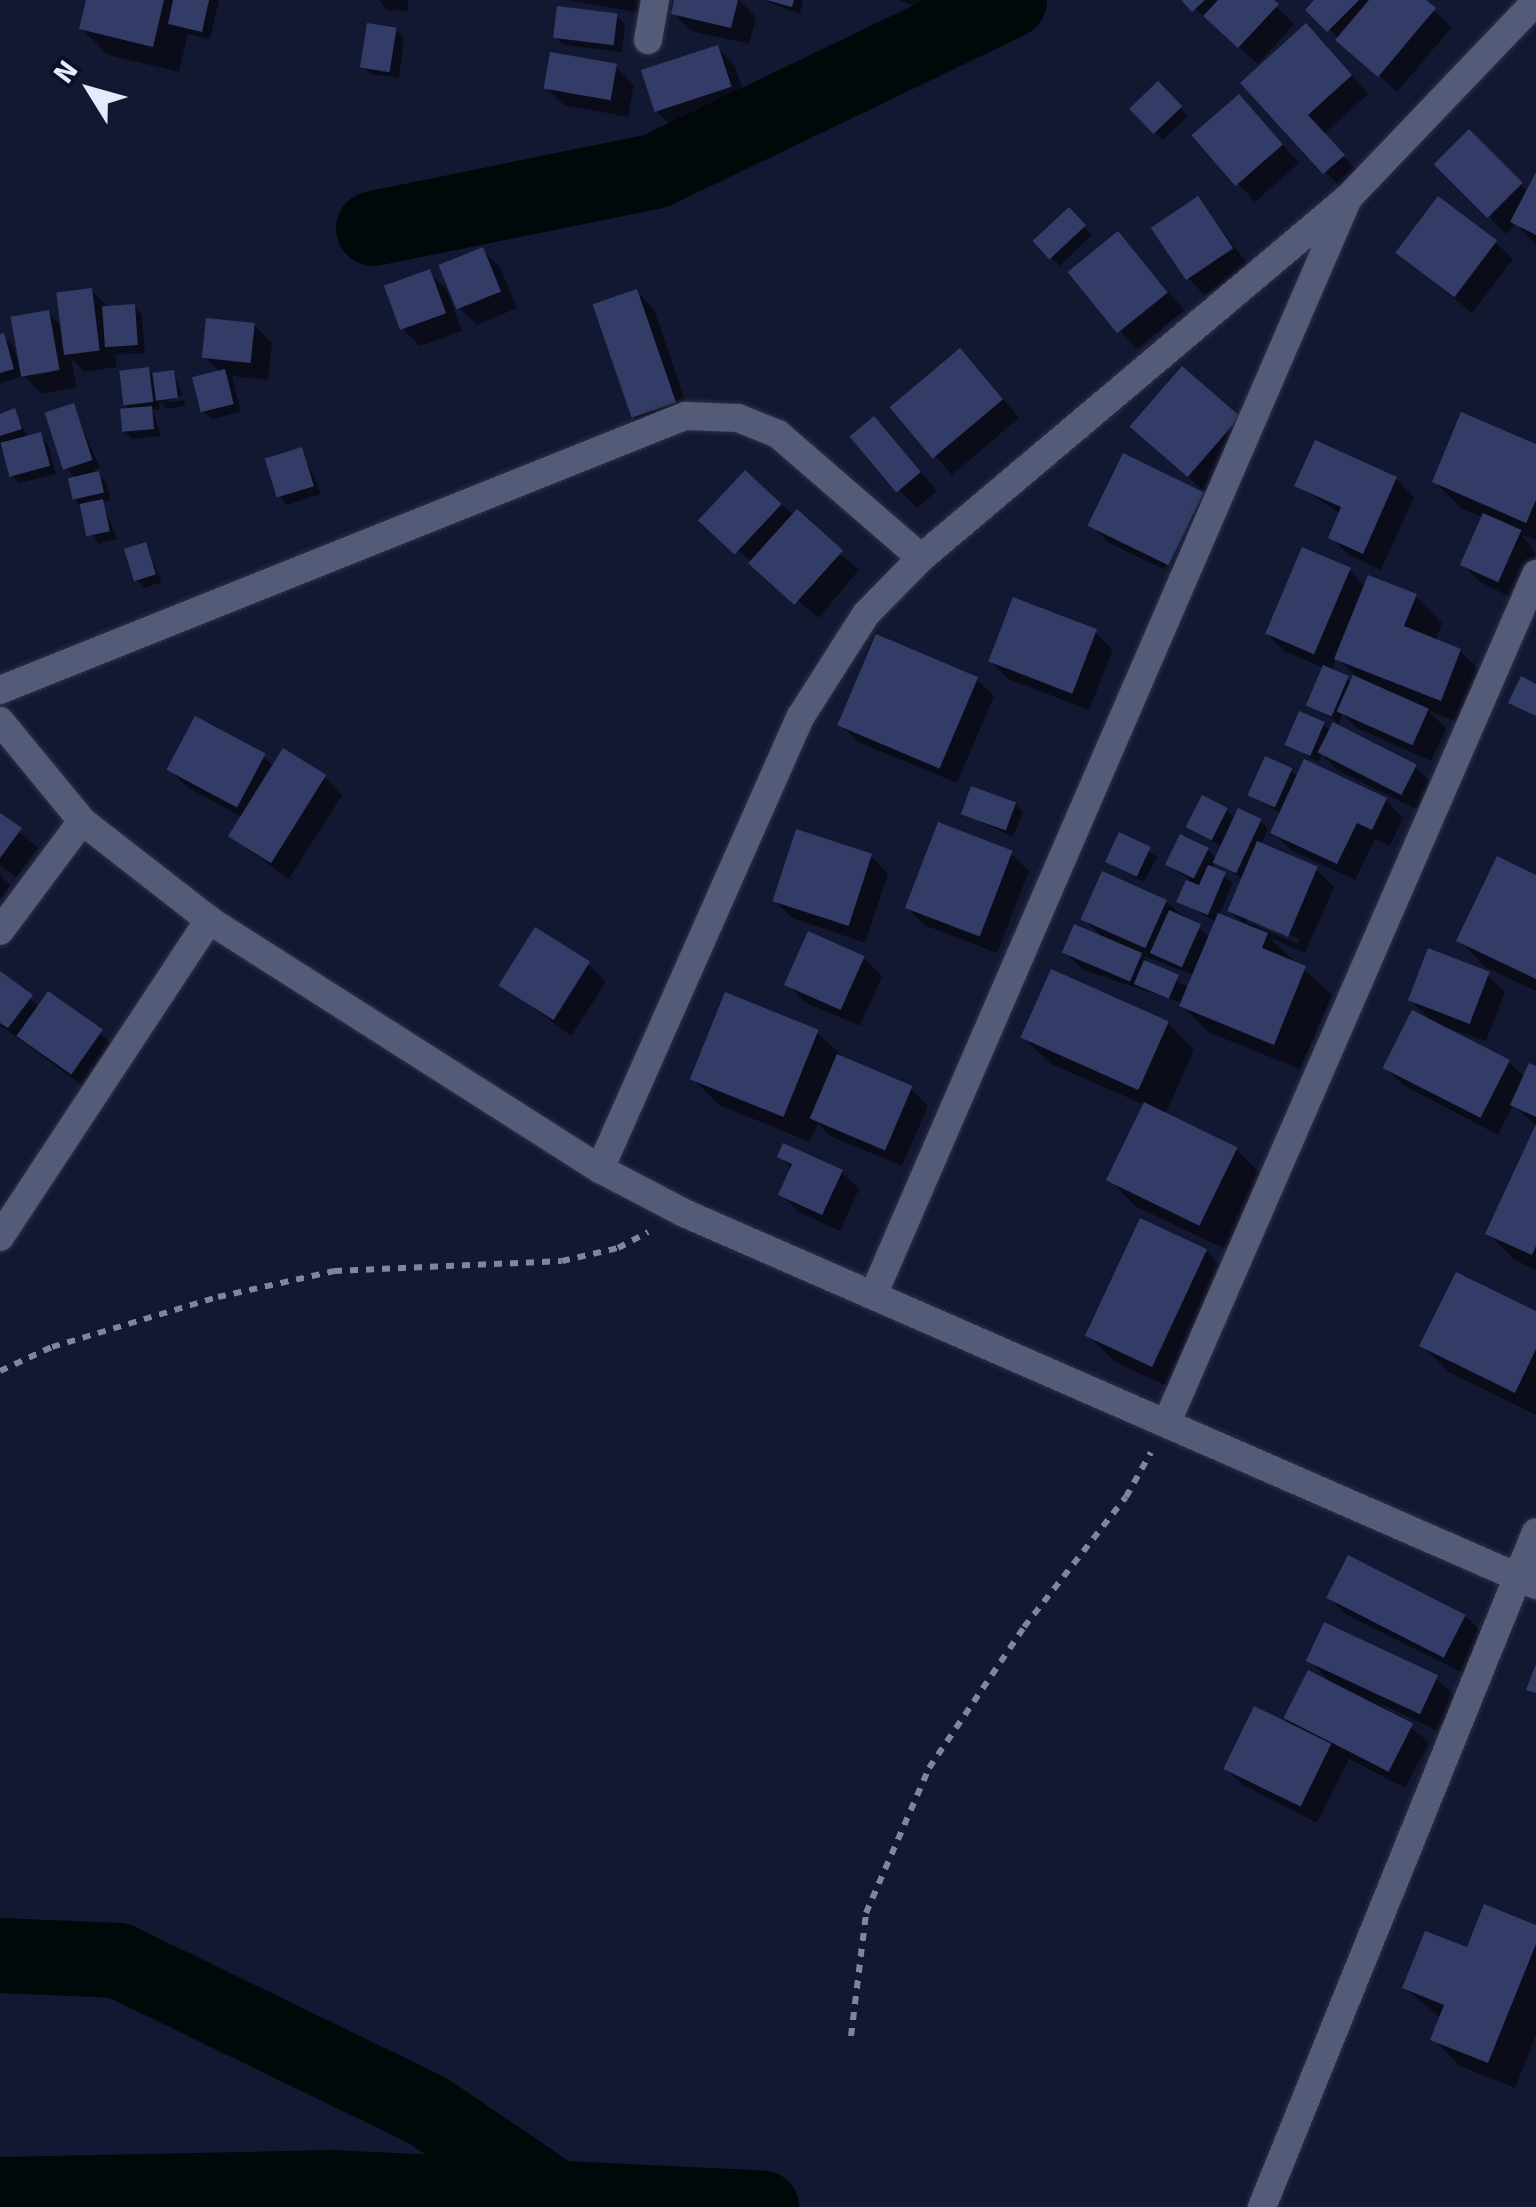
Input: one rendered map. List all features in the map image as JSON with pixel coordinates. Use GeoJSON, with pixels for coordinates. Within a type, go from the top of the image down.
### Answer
{"type":"FeatureCollection","features":[{"type":"Feature","properties":{"kind":"street"},"geometry":{"type":"LineString","coordinates":[[648,40],[655,0]]}},
{"type":"Feature","properties":{"kind":"street"},"geometry":{"type":"LineString","coordinates":[[600,1170],[801,716],[866,614],[921,558],[1349,197],[1536,1]]}},
{"type":"Feature","properties":{"kind":"street"},"geometry":{"type":"LineString","coordinates":[[875,1292],[1349,197]]}},
{"type":"Feature","properties":{"kind":"street"},"geometry":{"type":"LineString","coordinates":[[0,690],[685,416],[738,418],[778,434],[921,558]]}},
{"type":"Feature","properties":{"kind":"street"},"geometry":{"type":"LineString","coordinates":[[1167,1422],[1536,574]]}},
{"type":"Feature","properties":{"kind":"street"},"geometry":{"type":"LineString","coordinates":[[0,721],[82,821],[209,920],[600,1170],[684,1212],[875,1292],[1527,1580]]}},
{"type":"Feature","properties":{"kind":"street"},"geometry":{"type":"LineString","coordinates":[[0,932],[82,821]]}},
{"type":"Feature","properties":{"kind":"street"},"geometry":{"type":"LineString","coordinates":[[0,1237],[209,920]]}},
{"type":"Feature","properties":{"kind":"street"},"geometry":{"type":"LineString","coordinates":[[1263,2202],[1527,1580],[1536,1532]]}},
{"type":"Feature","properties":{"kind":"path"},"geometry":{"type":"LineString","coordinates":[[0,1371],[52,1348],[218,1297],[334,1271],[562,1261],[618,1248],[684,1212]]}},
{"type":"Feature","properties":{"kind":"path"},"geometry":{"type":"LineString","coordinates":[[851,2036],[866,1912],[929,1768],[1024,1627],[1126,1497],[1167,1422]]}},
{"type":"Feature","properties":{"kind":"building"},"geometry":{"type":"Polygon","coordinates":[[[86,0],[164,0],[153,47],[79,29],[86,0]]]}},
{"type":"Feature","properties":{"kind":"building"},"geometry":{"type":"Polygon","coordinates":[[[173,0],[209,0],[202,32],[168,24],[173,0]]]}},
{"type":"Feature","properties":{"kind":"building"},"geometry":{"type":"Polygon","coordinates":[[[674,0],[738,0],[731,28],[671,14],[674,0]]]}},
{"type":"Feature","properties":{"kind":"building"},"geometry":{"type":"Polygon","coordinates":[[[766,0],[794,0],[792,7],[766,0]]]}},
{"type":"Feature","properties":{"kind":"building"},"geometry":{"type":"Polygon","coordinates":[[[1181,0],[1205,0],[1192,12],[1181,0]]]}},
{"type":"Feature","properties":{"kind":"building"},"geometry":{"type":"Polygon","coordinates":[[[1218,0],[1274,0],[1279,4],[1238,48],[1203,16],[1218,0]]]}},
{"type":"Feature","properties":{"kind":"building"},"geometry":{"type":"Polygon","coordinates":[[[1314,0],[1359,0],[1327,32],[1305,10],[1314,0]]]}},
{"type":"Feature","properties":{"kind":"building"},"geometry":{"type":"Polygon","coordinates":[[[1369,0],[1426,0],[1436,8],[1378,77],[1335,40],[1369,0]]]}},
{"type":"Feature","properties":{"kind":"building"},"geometry":{"type":"Polygon","coordinates":[[[557,6],[618,13],[614,45],[553,38],[557,6]]]}},
{"type":"Feature","properties":{"kind":"building"},"geometry":{"type":"Polygon","coordinates":[[[367,23],[397,28],[390,72],[360,67],[367,23]]]}},
{"type":"Feature","properties":{"kind":"building"},"geometry":{"type":"Polygon","coordinates":[[[1306,23],[1352,75],[1308,115],[1345,155],[1323,174],[1240,83],[1306,23]]]}},
{"type":"Feature","properties":{"kind":"building"},"geometry":{"type":"Polygon","coordinates":[[[718,45],[732,87],[655,112],[641,70],[718,45]]]}},
{"type":"Feature","properties":{"kind":"building"},"geometry":{"type":"Polygon","coordinates":[[[550,52],[617,64],[611,100],[544,88],[550,52]]]}},
{"type":"Feature","properties":{"kind":"building"},"geometry":{"type":"Polygon","coordinates":[[[1158,81],[1182,106],[1154,134],[1129,109],[1158,81]]]}},
{"type":"Feature","properties":{"kind":"building"},"geometry":{"type":"Polygon","coordinates":[[[1239,94],[1283,145],[1235,186],[1191,135],[1239,94]]]}},
{"type":"Feature","properties":{"kind":"building"},"geometry":{"type":"Polygon","coordinates":[[[1469,129],[1523,183],[1487,218],[1434,164],[1469,129]]]}},
{"type":"Feature","properties":{"kind":"building"},"geometry":{"type":"Polygon","coordinates":[[[1536,172],[1536,235],[1510,222],[1536,172]]]}},
{"type":"Feature","properties":{"kind":"building"},"geometry":{"type":"Polygon","coordinates":[[[1198,196],[1233,248],[1186,280],[1151,228],[1198,196]]]}},
{"type":"Feature","properties":{"kind":"building"},"geometry":{"type":"Polygon","coordinates":[[[1438,196],[1497,241],[1454,297],[1395,253],[1438,196]]]}},
{"type":"Feature","properties":{"kind":"building"},"geometry":{"type":"Polygon","coordinates":[[[1069,207],[1086,225],[1049,259],[1032,241],[1069,207]]]}},
{"type":"Feature","properties":{"kind":"building"},"geometry":{"type":"Polygon","coordinates":[[[1118,231],[1168,292],[1117,333],[1067,272],[1118,231]]]}},
{"type":"Feature","properties":{"kind":"building"},"geometry":{"type":"Polygon","coordinates":[[[483,247],[501,292],[456,309],[438,265],[483,247]]]}},
{"type":"Feature","properties":{"kind":"building"},"geometry":{"type":"Polygon","coordinates":[[[430,269],[446,313],[400,330],[384,286],[430,269]]]}},
{"type":"Feature","properties":{"kind":"building"},"geometry":{"type":"Polygon","coordinates":[[[92,288],[100,351],[64,355],[56,292],[92,288]]]}},
{"type":"Feature","properties":{"kind":"building"},"geometry":{"type":"Polygon","coordinates":[[[637,289],[676,402],[632,418],[593,304],[637,289]]]}},
{"type":"Feature","properties":{"kind":"building"},"geometry":{"type":"Polygon","coordinates":[[[135,304],[138,345],[105,347],[102,306],[135,304]]]}},
{"type":"Feature","properties":{"kind":"building"},"geometry":{"type":"Polygon","coordinates":[[[49,310],[60,370],[21,377],[11,317],[49,310]]]}},
{"type":"Feature","properties":{"kind":"building"},"geometry":{"type":"Polygon","coordinates":[[[206,318],[255,323],[251,363],[202,358],[206,318]]]}},
{"type":"Feature","properties":{"kind":"building"},"geometry":{"type":"Polygon","coordinates":[[[4,333],[14,369],[0,373],[0,334],[4,333]]]}},
{"type":"Feature","properties":{"kind":"building"},"geometry":{"type":"Polygon","coordinates":[[[960,348],[1003,399],[933,458],[890,407],[960,348]]]}},
{"type":"Feature","properties":{"kind":"building"},"geometry":{"type":"Polygon","coordinates":[[[1182,366],[1240,417],[1188,477],[1130,426],[1182,366]]]}},
{"type":"Feature","properties":{"kind":"building"},"geometry":{"type":"Polygon","coordinates":[[[149,367],[153,402],[123,405],[119,371],[149,367]]]}},
{"type":"Feature","properties":{"kind":"building"},"geometry":{"type":"Polygon","coordinates":[[[225,369],[234,404],[201,412],[192,377],[225,369]]]}},
{"type":"Feature","properties":{"kind":"building"},"geometry":{"type":"Polygon","coordinates":[[[174,370],[178,398],[156,401],[152,373],[174,370]]]}},
{"type":"Feature","properties":{"kind":"building"},"geometry":{"type":"Polygon","coordinates":[[[74,403],[93,460],[63,470],[45,413],[74,403]]]}},
{"type":"Feature","properties":{"kind":"building"},"geometry":{"type":"Polygon","coordinates":[[[152,406],[154,429],[122,432],[120,409],[152,406]]]}},
{"type":"Feature","properties":{"kind":"building"},"geometry":{"type":"Polygon","coordinates":[[[15,408],[22,429],[0,436],[0,414],[15,408]]]}},
{"type":"Feature","properties":{"kind":"building"},"geometry":{"type":"Polygon","coordinates":[[[1461,412],[1536,444],[1536,500],[1526,523],[1432,482],[1461,412]]]}},
{"type":"Feature","properties":{"kind":"building"},"geometry":{"type":"Polygon","coordinates":[[[874,416],[921,472],[896,492],[849,437],[874,416]]]}},
{"type":"Feature","properties":{"kind":"building"},"geometry":{"type":"Polygon","coordinates":[[[41,432],[50,466],[9,477],[0,443],[41,432]]]}},
{"type":"Feature","properties":{"kind":"building"},"geometry":{"type":"Polygon","coordinates":[[[1315,440],[1397,477],[1363,554],[1328,538],[1341,507],[1294,486],[1315,440]]]}},
{"type":"Feature","properties":{"kind":"building"},"geometry":{"type":"Polygon","coordinates":[[[302,447],[314,486],[277,498],[265,458],[302,447]]]}},
{"type":"Feature","properties":{"kind":"building"},"geometry":{"type":"Polygon","coordinates":[[[1123,453],[1204,492],[1168,565],[1087,526],[1123,453]]]}},
{"type":"Feature","properties":{"kind":"building"},"geometry":{"type":"Polygon","coordinates":[[[745,470],[782,504],[735,555],[698,520],[745,470]]]}},
{"type":"Feature","properties":{"kind":"building"},"geometry":{"type":"Polygon","coordinates":[[[99,471],[104,492],[73,500],[68,478],[99,471]]]}},
{"type":"Feature","properties":{"kind":"building"},"geometry":{"type":"Polygon","coordinates":[[[103,499],[110,531],[86,536],[80,504],[103,499]]]}},
{"type":"Feature","properties":{"kind":"building"},"geometry":{"type":"Polygon","coordinates":[[[797,509],[843,550],[794,605],[748,563],[797,509]]]}},
{"type":"Feature","properties":{"kind":"building"},"geometry":{"type":"Polygon","coordinates":[[[1483,513],[1521,530],[1498,582],[1460,565],[1483,513]]]}},
{"type":"Feature","properties":{"kind":"building"},"geometry":{"type":"Polygon","coordinates":[[[146,542],[156,575],[134,581],[124,549],[146,542]]]}},
{"type":"Feature","properties":{"kind":"building"},"geometry":{"type":"Polygon","coordinates":[[[1302,547],[1351,568],[1314,654],[1265,634],[1302,547]]]}},
{"type":"Feature","properties":{"kind":"building"},"geometry":{"type":"Polygon","coordinates":[[[1368,575],[1417,594],[1404,626],[1461,649],[1441,701],[1334,659],[1368,575]]]}},
{"type":"Feature","properties":{"kind":"building"},"geometry":{"type":"Polygon","coordinates":[[[1013,597],[1097,629],[1072,694],[988,661],[1013,597]]]}},
{"type":"Feature","properties":{"kind":"building"},"geometry":{"type":"Polygon","coordinates":[[[876,634],[978,677],[939,769],[837,725],[876,634]]]}},
{"type":"Feature","properties":{"kind":"building"},"geometry":{"type":"Polygon","coordinates":[[[1323,665],[1349,676],[1332,716],[1306,706],[1323,665]]]}},
{"type":"Feature","properties":{"kind":"building"},"geometry":{"type":"Polygon","coordinates":[[[1353,675],[1429,709],[1413,745],[1337,712],[1353,675]]]}},
{"type":"Feature","properties":{"kind":"building"},"geometry":{"type":"Polygon","coordinates":[[[1521,676],[1536,684],[1536,716],[1508,703],[1521,676]]]}},
{"type":"Feature","properties":{"kind":"building"},"geometry":{"type":"Polygon","coordinates":[[[1299,711],[1325,722],[1310,756],[1285,745],[1299,711]]]}},
{"type":"Feature","properties":{"kind":"building"},"geometry":{"type":"Polygon","coordinates":[[[195,716],[266,754],[237,807],[166,770],[195,716]]]}},
{"type":"Feature","properties":{"kind":"building"},"geometry":{"type":"Polygon","coordinates":[[[1333,722],[1417,765],[1401,795],[1318,752],[1333,722]]]}},
{"type":"Feature","properties":{"kind":"building"},"geometry":{"type":"Polygon","coordinates":[[[283,748],[326,775],[271,863],[228,836],[283,748]]]}},
{"type":"Feature","properties":{"kind":"building"},"geometry":{"type":"Polygon","coordinates":[[[1265,756],[1292,768],[1275,807],[1248,795],[1265,756]]]}},
{"type":"Feature","properties":{"kind":"building"},"geometry":{"type":"Polygon","coordinates":[[[1304,759],[1387,798],[1372,830],[1357,823],[1337,864],[1270,833],[1304,759]]]}},
{"type":"Feature","properties":{"kind":"building"},"geometry":{"type":"Polygon","coordinates":[[[971,786],[1016,802],[1006,831],[961,814],[971,786]]]}},
{"type":"Feature","properties":{"kind":"building"},"geometry":{"type":"Polygon","coordinates":[[[1202,795],[1228,808],[1211,840],[1186,827],[1202,795]]]}},
{"type":"Feature","properties":{"kind":"building"},"geometry":{"type":"Polygon","coordinates":[[[1238,808],[1262,819],[1236,873],[1213,862],[1238,808]]]}},
{"type":"Feature","properties":{"kind":"building"},"geometry":{"type":"Polygon","coordinates":[[[0,813],[22,828],[0,858],[0,813]]]}},
{"type":"Feature","properties":{"kind":"building"},"geometry":{"type":"Polygon","coordinates":[[[938,822],[1013,851],[980,937],[905,908],[938,822]]]}},
{"type":"Feature","properties":{"kind":"building"},"geometry":{"type":"Polygon","coordinates":[[[796,829],[872,854],[849,926],[773,901],[796,829]]]}},
{"type":"Feature","properties":{"kind":"building"},"geometry":{"type":"Polygon","coordinates":[[[1119,832],[1151,847],[1137,877],[1105,862],[1119,832]]]}},
{"type":"Feature","properties":{"kind":"building"},"geometry":{"type":"Polygon","coordinates":[[[1180,834],[1209,848],[1194,879],[1165,865],[1180,834]]]}},
{"type":"Feature","properties":{"kind":"building"},"geometry":{"type":"Polygon","coordinates":[[[1257,841],[1318,867],[1288,937],[1227,911],[1257,841]]]}},
{"type":"Feature","properties":{"kind":"building"},"geometry":{"type":"Polygon","coordinates":[[[1497,856],[1536,875],[1536,979],[1456,941],[1497,856]]]}},
{"type":"Feature","properties":{"kind":"building"},"geometry":{"type":"Polygon","coordinates":[[[1208,865],[1226,872],[1208,915],[1176,902],[1186,880],[1199,885],[1208,865]]]}},
{"type":"Feature","properties":{"kind":"building"},"geometry":{"type":"Polygon","coordinates":[[[1102,871],[1167,900],[1145,948],[1080,919],[1102,871]]]}},
{"type":"Feature","properties":{"kind":"building"},"geometry":{"type":"Polygon","coordinates":[[[1169,910],[1201,924],[1182,967],[1150,953],[1169,910]]]}},
{"type":"Feature","properties":{"kind":"building"},"geometry":{"type":"Polygon","coordinates":[[[1218,913],[1268,933],[1262,948],[1306,966],[1274,1045],[1179,1006],[1218,913]]]}},
{"type":"Feature","properties":{"kind":"building"},"geometry":{"type":"Polygon","coordinates":[[[1074,924],[1142,953],[1130,981],[1062,953],[1074,924]]]}},
{"type":"Feature","properties":{"kind":"building"},"geometry":{"type":"Polygon","coordinates":[[[535,927],[590,961],[554,1020],[498,986],[535,927]]]}},
{"type":"Feature","properties":{"kind":"building"},"geometry":{"type":"Polygon","coordinates":[[[808,931],[865,956],[841,1010],[784,985],[808,931]]]}},
{"type":"Feature","properties":{"kind":"building"},"geometry":{"type":"Polygon","coordinates":[[[1428,948],[1490,972],[1470,1024],[1408,1000],[1428,948]]]}},
{"type":"Feature","properties":{"kind":"building"},"geometry":{"type":"Polygon","coordinates":[[[1144,960],[1179,975],[1169,999],[1134,984],[1144,960]]]}},
{"type":"Feature","properties":{"kind":"building"},"geometry":{"type":"Polygon","coordinates":[[[1051,969],[1169,1021],[1138,1090],[1020,1038],[1051,969]]]}},
{"type":"Feature","properties":{"kind":"building"},"geometry":{"type":"Polygon","coordinates":[[[0,971],[33,995],[8,1028],[0,1023],[0,971]]]}},
{"type":"Feature","properties":{"kind":"building"},"geometry":{"type":"Polygon","coordinates":[[[48,991],[103,1029],[71,1074],[16,1036],[48,991]]]}},
{"type":"Feature","properties":{"kind":"building"},"geometry":{"type":"Polygon","coordinates":[[[725,992],[819,1030],[783,1117],[690,1079],[725,992]]]}},
{"type":"Feature","properties":{"kind":"building"},"geometry":{"type":"Polygon","coordinates":[[[1412,1010],[1510,1060],[1481,1118],[1382,1068],[1412,1010]]]}},
{"type":"Feature","properties":{"kind":"building"},"geometry":{"type":"Polygon","coordinates":[[[837,1054],[912,1086],[885,1150],[810,1118],[837,1054]]]}},
{"type":"Feature","properties":{"kind":"building"},"geometry":{"type":"Polygon","coordinates":[[[1529,1063],[1536,1066],[1536,1117],[1510,1105],[1529,1063]]]}},
{"type":"Feature","properties":{"kind":"building"},"geometry":{"type":"Polygon","coordinates":[[[1144,1102],[1237,1148],[1199,1226],[1106,1180],[1144,1102]]]}},
{"type":"Feature","properties":{"kind":"building"},"geometry":{"type":"Polygon","coordinates":[[[1536,1124],[1536,1246],[1532,1255],[1485,1234],[1536,1124]]]}},
{"type":"Feature","properties":{"kind":"building"},"geometry":{"type":"Polygon","coordinates":[[[783,1143],[843,1170],[822,1215],[778,1195],[792,1164],[777,1157],[783,1143]]]}},
{"type":"Feature","properties":{"kind":"building"},"geometry":{"type":"Polygon","coordinates":[[[1140,1218],[1207,1249],[1152,1367],[1085,1336],[1140,1218]]]}},
{"type":"Feature","properties":{"kind":"building"},"geometry":{"type":"Polygon","coordinates":[[[1456,1272],[1536,1311],[1536,1349],[1515,1393],[1419,1346],[1456,1272]]]}},
{"type":"Feature","properties":{"kind":"building"},"geometry":{"type":"Polygon","coordinates":[[[1348,1555],[1466,1615],[1444,1658],[1326,1598],[1348,1555]]]}},
{"type":"Feature","properties":{"kind":"building"},"geometry":{"type":"Polygon","coordinates":[[[1324,1622],[1438,1675],[1420,1714],[1306,1661],[1324,1622]]]}},
{"type":"Feature","properties":{"kind":"building"},"geometry":{"type":"Polygon","coordinates":[[[1536,1664],[1536,1693],[1526,1690],[1536,1664]]]}},
{"type":"Feature","properties":{"kind":"building"},"geometry":{"type":"Polygon","coordinates":[[[1308,1670],[1413,1724],[1389,1772],[1283,1718],[1308,1670]]]}},
{"type":"Feature","properties":{"kind":"building"},"geometry":{"type":"Polygon","coordinates":[[[1254,1706],[1331,1744],[1301,1807],[1223,1769],[1254,1706]]]}},
{"type":"Feature","properties":{"kind":"building"},"geometry":{"type":"Polygon","coordinates":[[[1484,1904],[1536,1925],[1536,1944],[1488,2063],[1430,2040],[1444,2005],[1402,1988],[1425,1931],[1467,1947],[1484,1904]]]}},
{"type":"Feature","properties":{"kind":"waterway"},"geometry":{"type":"LineString","coordinates":[[373,228],[654,171],[1009,0]]}},
{"type":"Feature","properties":{"kind":"waterway"},"geometry":{"type":"LineString","coordinates":[[0,1955],[118,1960],[427,2110],[552,2195]]}},
{"type":"Feature","properties":{"kind":"waterway"},"geometry":{"type":"LineString","coordinates":[[0,2194],[330,2187],[762,2207]]}}]}
